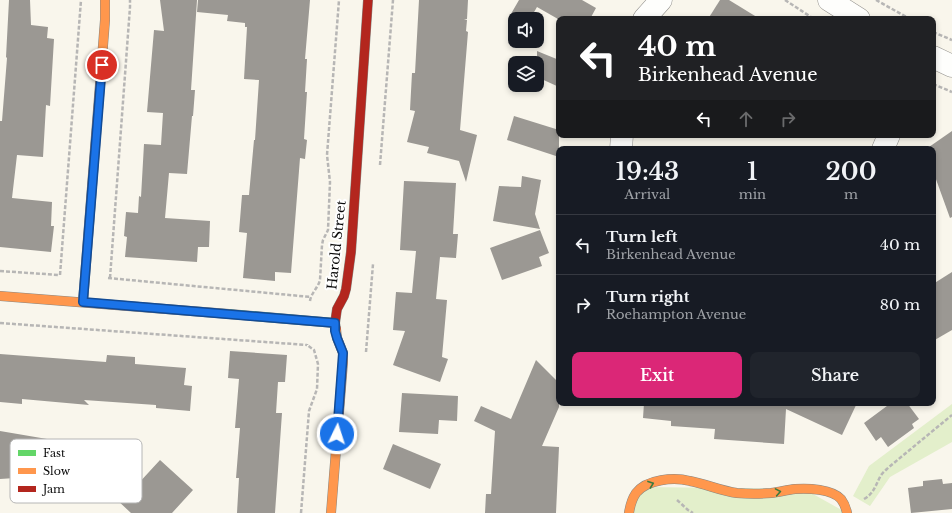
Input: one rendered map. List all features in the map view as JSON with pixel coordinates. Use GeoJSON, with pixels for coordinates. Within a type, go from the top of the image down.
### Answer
{"type":"FeatureCollection","features":[{"type":"Feature","properties":{"kind":"street"},"geometry":{"type":"LineString","coordinates":[[83,302],[105,20],[105,0]]}},
{"type":"Feature","properties":{"kind":"street","name":"Harold Street"},"geometry":{"type":"LineString","coordinates":[[331,513],[343,362],[343,353],[335,331],[335,323],[337,309],[346,289],[351,252],[368,0]]}},
{"type":"Feature","properties":{"kind":"street"},"geometry":{"type":"LineString","coordinates":[[647,16],[661,0]]}},
{"type":"Feature","properties":{"kind":"street"},"geometry":{"type":"LineString","coordinates":[[838,2],[856,16]]}},
{"type":"Feature","properties":{"kind":"street"},"geometry":{"type":"LineString","coordinates":[[936,58],[952,66]]}},
{"type":"Feature","properties":{"kind":"street"},"geometry":{"type":"LineString","coordinates":[[0,296],[335,323]]}},
{"type":"Feature","properties":{"kind":"street"},"geometry":{"type":"LineString","coordinates":[[629,513],[637,491],[652,484],[671,479],[688,480],[735,493],[763,494],[796,489],[825,491],[842,500],[847,513]]}},
{"type":"Feature","properties":{"kind":"path"},"geometry":{"type":"LineString","coordinates":[[0,271],[60,275],[81,0]]}},
{"type":"Feature","properties":{"kind":"path"},"geometry":{"type":"LineString","coordinates":[[130,0],[110,278],[311,297],[319,284],[322,245],[328,230],[330,182],[327,155],[339,0]]}},
{"type":"Feature","properties":{"kind":"path"},"geometry":{"type":"LineString","coordinates":[[785,0],[809,16]]}},
{"type":"Feature","properties":{"kind":"path"},"geometry":{"type":"LineString","coordinates":[[876,0],[905,16]]}},
{"type":"Feature","properties":{"kind":"path"},"geometry":{"type":"LineString","coordinates":[[936,86],[952,92]]}},
{"type":"Feature","properties":{"kind":"path"},"geometry":{"type":"LineString","coordinates":[[0,323],[307,345],[314,350],[318,364],[317,389],[309,411],[301,513]]}},
{"type":"Feature","properties":{"kind":"path"},"geometry":{"type":"LineString","coordinates":[[858,501],[871,494],[877,486],[879,478],[889,467],[952,415]]}},
{"type":"Feature","properties":{"kind":"green space"},"geometry":{"type":"Polygon","coordinates":[[[952,404],[952,442],[890,477],[870,506],[853,496],[869,466],[952,404]]]}},
{"type":"Feature","properties":{"kind":"green space"},"geometry":{"type":"Polygon","coordinates":[[[644,487],[804,489],[847,513],[629,513],[644,487]]]}},
{"type":"Feature","properties":{"kind":"building"},"geometry":{"type":"Polygon","coordinates":[[[9,0],[30,0],[31,25],[48,27],[47,38],[54,39],[50,106],[46,105],[43,157],[17,155],[12,198],[52,202],[51,226],[54,226],[51,252],[0,247],[0,121],[2,121],[7,58],[9,0]]]}},
{"type":"Feature","properties":{"kind":"building"},"geometry":{"type":"Polygon","coordinates":[[[160,0],[197,0],[191,90],[195,90],[187,174],[169,173],[165,218],[210,221],[209,247],[198,247],[197,262],[125,257],[127,237],[124,236],[126,212],[138,213],[139,196],[141,197],[144,144],[161,145],[163,113],[147,112],[154,30],[164,31],[160,0]]]}},
{"type":"Feature","properties":{"kind":"building"},"geometry":{"type":"Polygon","coordinates":[[[198,0],[310,0],[305,59],[307,59],[305,92],[307,92],[304,139],[307,140],[305,159],[300,158],[291,273],[275,272],[275,281],[243,278],[247,233],[239,232],[242,195],[249,195],[255,140],[259,80],[244,79],[247,27],[245,27],[245,23],[227,21],[228,15],[197,12],[198,0]]]}},
{"type":"Feature","properties":{"kind":"building"},"geometry":{"type":"Polygon","coordinates":[[[419,0],[468,0],[467,19],[464,19],[467,20],[466,31],[468,32],[460,130],[477,135],[466,182],[459,161],[427,153],[429,147],[407,142],[415,111],[410,110],[412,73],[415,73],[419,0]]]}},
{"type":"Feature","properties":{"kind":"building"},"geometry":{"type":"Polygon","coordinates":[[[519,0],[582,0],[596,8],[592,16],[556,16],[556,18],[537,7],[534,12],[512,12],[519,0]]]}},
{"type":"Feature","properties":{"kind":"building"},"geometry":{"type":"Polygon","coordinates":[[[720,0],[729,0],[755,16],[710,16],[720,0]]]}},
{"type":"Feature","properties":{"kind":"building"},"geometry":{"type":"Polygon","coordinates":[[[537,51],[556,59],[556,86],[544,80],[544,56],[537,56],[537,51]]]}},
{"type":"Feature","properties":{"kind":"building"},"geometry":{"type":"Polygon","coordinates":[[[514,116],[556,129],[556,138],[559,138],[559,146],[556,146],[556,156],[507,140],[514,116]]]}},
{"type":"Feature","properties":{"kind":"building"},"geometry":{"type":"Polygon","coordinates":[[[952,131],[952,217],[950,218],[936,179],[936,146],[930,146],[952,131]]]}},
{"type":"Feature","properties":{"kind":"building"},"geometry":{"type":"Polygon","coordinates":[[[522,176],[541,180],[535,214],[540,229],[493,221],[499,186],[521,187],[522,176]]]}},
{"type":"Feature","properties":{"kind":"building"},"geometry":{"type":"Polygon","coordinates":[[[404,181],[456,183],[453,234],[458,234],[456,258],[440,257],[436,299],[447,300],[442,357],[448,359],[440,382],[393,365],[405,331],[393,330],[396,292],[412,293],[416,251],[400,250],[404,181]]]}},
{"type":"Feature","properties":{"kind":"building"},"geometry":{"type":"Polygon","coordinates":[[[540,230],[549,253],[539,257],[542,266],[502,280],[490,248],[540,230]]]}},
{"type":"Feature","properties":{"kind":"building"},"geometry":{"type":"Polygon","coordinates":[[[952,272],[952,330],[936,339],[936,282],[952,272]]]}},
{"type":"Feature","properties":{"kind":"building"},"geometry":{"type":"Polygon","coordinates":[[[230,351],[287,355],[285,382],[278,382],[276,413],[282,413],[275,513],[237,513],[239,478],[236,478],[240,428],[235,428],[239,379],[228,378],[230,351]]]}},
{"type":"Feature","properties":{"kind":"building"},"geometry":{"type":"Polygon","coordinates":[[[0,354],[106,362],[107,355],[135,357],[135,364],[186,368],[184,385],[192,386],[190,411],[156,408],[156,405],[84,400],[89,405],[22,399],[22,404],[0,402],[0,354]]]}},
{"type":"Feature","properties":{"kind":"building"},"geometry":{"type":"Polygon","coordinates":[[[536,360],[556,380],[556,406],[559,407],[542,446],[559,447],[556,513],[485,513],[486,494],[491,494],[495,431],[474,421],[481,406],[511,419],[536,360]]]}},
{"type":"Feature","properties":{"kind":"building"},"geometry":{"type":"Polygon","coordinates":[[[402,393],[458,396],[457,421],[439,420],[438,434],[399,432],[402,393]]]}},
{"type":"Feature","properties":{"kind":"building"},"geometry":{"type":"Polygon","coordinates":[[[644,406],[856,406],[842,435],[786,409],[784,444],[714,439],[715,429],[671,426],[671,421],[643,418],[644,406]]]}},
{"type":"Feature","properties":{"kind":"building"},"geometry":{"type":"Polygon","coordinates":[[[887,406],[909,406],[919,419],[912,424],[914,428],[888,447],[881,437],[876,441],[864,423],[887,406]]]}},
{"type":"Feature","properties":{"kind":"building"},"geometry":{"type":"Polygon","coordinates":[[[0,431],[47,439],[10,439],[10,478],[0,479],[0,431]]]}},
{"type":"Feature","properties":{"kind":"building"},"geometry":{"type":"Polygon","coordinates":[[[393,444],[441,464],[430,489],[383,469],[393,444]]]}},
{"type":"Feature","properties":{"kind":"building"},"geometry":{"type":"Polygon","coordinates":[[[160,460],[193,490],[172,513],[131,513],[120,503],[142,503],[142,480],[160,460]]]}},
{"type":"Feature","properties":{"kind":"building"},"geometry":{"type":"Polygon","coordinates":[[[942,479],[943,484],[952,483],[952,509],[911,513],[908,488],[923,486],[923,481],[942,479]]]}},
{"type":"Feature","properties":{"kind":"traffic: fast"},"geometry":{"type":"LineString","coordinates":[[229,314],[335,323]]}},
{"type":"Feature","properties":{"kind":"traffic: slow"},"geometry":{"type":"LineString","coordinates":[[83,302],[105,20],[105,0]]}},
{"type":"Feature","properties":{"kind":"traffic: slow"},"geometry":{"type":"LineString","coordinates":[[0,296],[229,314]]}},
{"type":"Feature","properties":{"kind":"traffic: slow"},"geometry":{"type":"LineString","coordinates":[[331,513],[343,362],[343,353],[337,338],[336,329]]}},
{"type":"Feature","properties":{"kind":"traffic: slow"},"geometry":{"type":"LineString","coordinates":[[629,513],[633,498],[641,488],[654,482],[669,479],[696,482],[725,491],[754,494],[774,493],[795,489],[826,491],[841,499],[847,513]]}},
{"type":"Feature","properties":{"kind":"traffic: jam"},"geometry":{"type":"LineString","coordinates":[[336,329],[335,323],[337,309],[346,289],[351,252],[368,0]]}},
{"type":"Feature","properties":{"kind":"route"},"geometry":{"type":"LineString","coordinates":[[102,65],[83,302],[335,323],[335,331],[343,353],[337,434]]}}]}
